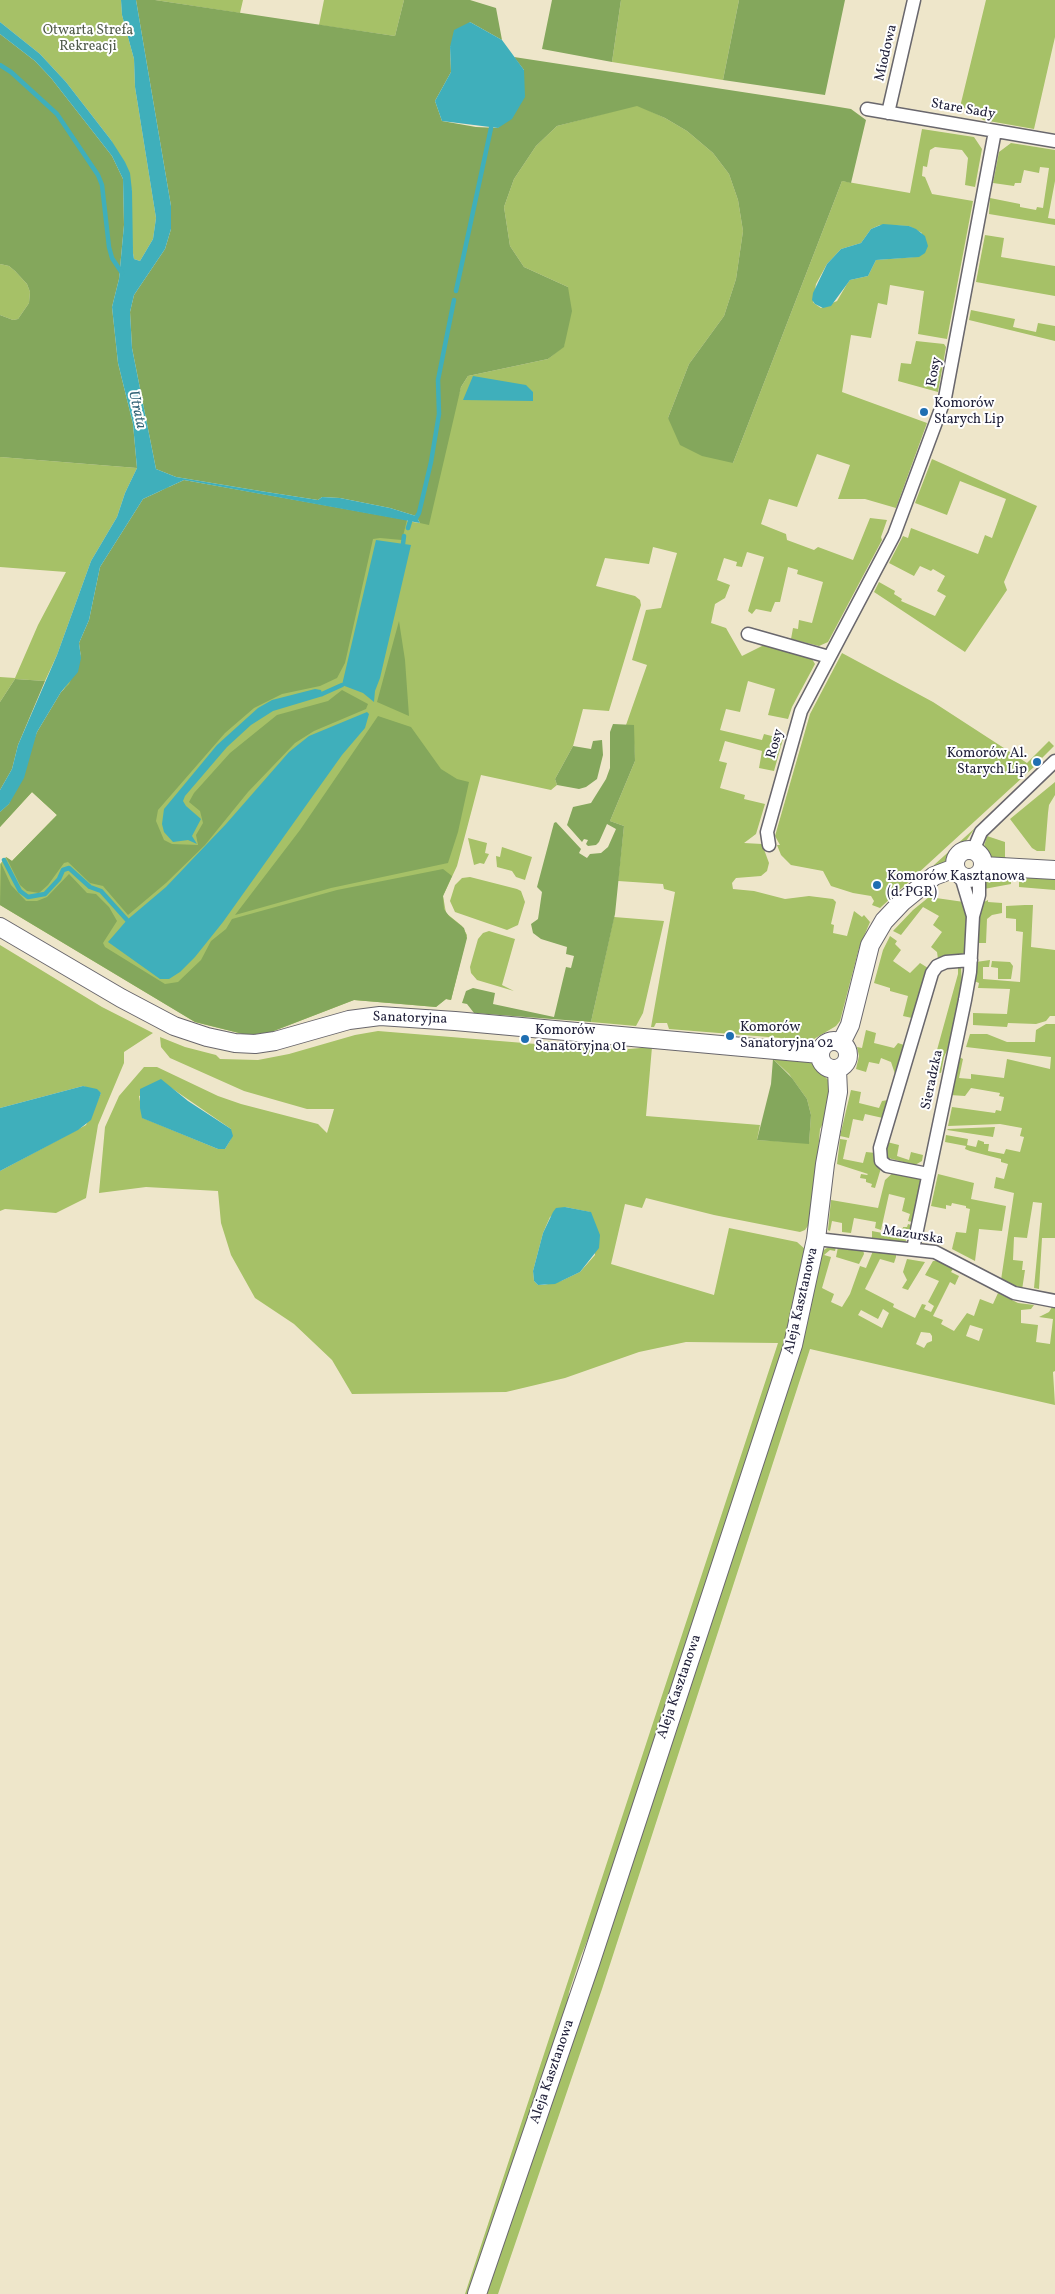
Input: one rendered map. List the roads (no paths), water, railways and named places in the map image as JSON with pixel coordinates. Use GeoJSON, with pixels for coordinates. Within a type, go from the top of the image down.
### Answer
{"type":"FeatureCollection","features":[{"type":"Feature","properties":{"kind":"street","name":"Miodowa"},"geometry":{"type":"LineString","coordinates":[[888,113],[914,0]]}},
{"type":"Feature","properties":{"kind":"street","name":"Stare Sady"},"geometry":{"type":"LineString","coordinates":[[867,109],[1055,141]]}},
{"type":"Feature","properties":{"kind":"street","name":"Rosy"},"geometry":{"type":"LineString","coordinates":[[769,845],[767,832],[801,711],[894,535],[945,398],[994,131]]}},
{"type":"Feature","properties":{"kind":"street"},"geometry":{"type":"LineString","coordinates":[[748,634],[829,656]]}},
{"type":"Feature","properties":{"kind":"street"},"geometry":{"type":"LineString","coordinates":[[973,850],[981,832],[1055,761]]}},
{"type":"Feature","properties":{"kind":"street"},"geometry":{"type":"LineString","coordinates":[[973,850],[981,856],[970,871],[956,858],[959,854],[973,850]]}},
{"type":"Feature","properties":{"kind":"street"},"geometry":{"type":"LineString","coordinates":[[841,1043],[850,1025],[870,945],[884,921],[902,902],[934,876],[970,871],[1055,870]]}},
{"type":"Feature","properties":{"kind":"street","name":"Sieradzka"},"geometry":{"type":"LineString","coordinates":[[913,1249],[966,1000],[971,960],[973,916],[970,871]]}},
{"type":"Feature","properties":{"kind":"street","name":"Sieradzka"},"geometry":{"type":"LineString","coordinates":[[970,871],[979,895],[973,916]]}},
{"type":"Feature","properties":{"kind":"street","name":"Sanatoryjna"},"geometry":{"type":"LineString","coordinates":[[0,926],[142,1010],[190,1032],[235,1043],[275,1042],[349,1020],[380,1016],[820,1054]]}},
{"type":"Feature","properties":{"kind":"street"},"geometry":{"type":"LineString","coordinates":[[928,1174],[886,1166],[881,1161],[880,1148],[932,973],[937,966],[946,962],[971,960]]}},
{"type":"Feature","properties":{"kind":"street"},"geometry":{"type":"LineString","coordinates":[[830,1041],[841,1043],[847,1049],[848,1058],[844,1066],[836,1070],[824,1066],[820,1054],[822,1048],[830,1041]]}},
{"type":"Feature","properties":{"kind":"street","name":"Aleja Kasztanowa"},"geometry":{"type":"LineString","coordinates":[[477,2294],[584,1982],[622,1862],[774,1407],[802,1307],[816,1239],[824,1174],[838,1092],[836,1070]]}},
{"type":"Feature","properties":{"kind":"street","name":"Mazurska"},"geometry":{"type":"LineString","coordinates":[[816,1239],[913,1249],[945,1256],[1014,1293],[1055,1301]]}},
{"type":"Feature","properties":{"kind":"water","name":"Utrata"},"geometry":{"type":"Polygon","coordinates":[[[121,0],[136,0],[171,206],[171,229],[165,249],[134,295],[130,312],[132,348],[156,469],[176,477],[260,491],[318,500],[322,497],[340,498],[390,508],[416,516],[420,523],[184,480],[143,499],[100,567],[89,620],[79,643],[81,658],[78,672],[61,692],[37,732],[24,778],[9,804],[0,812],[0,790],[12,769],[18,745],[57,655],[91,561],[117,517],[125,493],[137,468],[133,424],[118,363],[112,307],[119,279],[124,225],[123,179],[112,156],[51,78],[35,61],[0,34],[0,22],[40,54],[66,82],[111,140],[125,162],[130,173],[132,191],[133,253],[134,259],[140,261],[153,239],[156,218],[135,87],[134,59],[122,15],[121,0]]]}},
{"type":"Feature","properties":{"kind":"water"},"geometry":{"type":"Polygon","coordinates":[[[470,22],[502,40],[524,70],[525,97],[512,119],[498,128],[442,121],[435,101],[451,72],[450,47],[454,30],[470,22]]]}},
{"type":"Feature","properties":{"kind":"water"},"geometry":{"type":"Polygon","coordinates":[[[883,224],[909,226],[916,229],[925,236],[928,246],[925,253],[919,257],[876,260],[868,276],[850,280],[831,306],[823,308],[815,304],[812,300],[813,293],[827,264],[841,249],[861,243],[871,229],[883,224]]]}},
{"type":"Feature","properties":{"kind":"water"},"geometry":{"type":"Polygon","coordinates":[[[473,376],[526,385],[533,392],[533,401],[463,400],[473,376]]]}},
{"type":"Feature","properties":{"kind":"water"},"geometry":{"type":"Polygon","coordinates":[[[376,540],[411,545],[380,678],[375,691],[374,702],[363,693],[342,685],[376,540]]]}},
{"type":"Feature","properties":{"kind":"water"},"geometry":{"type":"Polygon","coordinates":[[[315,689],[321,690],[323,696],[273,711],[251,725],[227,747],[185,796],[183,801],[201,819],[192,836],[197,844],[188,840],[173,842],[164,832],[162,824],[164,809],[217,745],[258,708],[272,700],[315,689]]]}},
{"type":"Feature","properties":{"kind":"water"},"geometry":{"type":"Polygon","coordinates":[[[367,712],[369,714],[365,728],[342,755],[223,922],[195,957],[180,972],[169,979],[160,979],[108,942],[127,920],[166,887],[226,824],[289,752],[309,736],[367,712]]]}},
{"type":"Feature","properties":{"kind":"water"},"geometry":{"type":"Polygon","coordinates":[[[161,1079],[188,1101],[231,1129],[233,1136],[225,1149],[218,1149],[142,1118],[140,1089],[161,1079]]]}},
{"type":"Feature","properties":{"kind":"water"},"geometry":{"type":"Polygon","coordinates":[[[83,1086],[97,1089],[101,1093],[91,1120],[78,1130],[0,1171],[0,1108],[83,1086]]]}},
{"type":"Feature","properties":{"kind":"water"},"geometry":{"type":"Polygon","coordinates":[[[565,1207],[591,1212],[600,1235],[599,1248],[580,1272],[555,1284],[538,1285],[534,1281],[533,1271],[543,1233],[556,1208],[565,1207]]]}},
{"type":"Feature","properties":{"kind":"waterway"},"geometry":{"type":"LineString","coordinates":[[0,65],[11,72],[57,114],[98,175],[102,185],[109,247],[112,258],[122,273]]}},
{"type":"Feature","properties":{"kind":"waterway"},"geometry":{"type":"LineString","coordinates":[[456,291],[491,128]]}},
{"type":"Feature","properties":{"kind":"waterway"},"geometry":{"type":"LineString","coordinates":[[412,518],[416,518],[419,513],[431,462],[439,414],[438,380],[454,300]]}},
{"type":"Feature","properties":{"kind":"waterway"},"geometry":{"type":"LineString","coordinates":[[408,528],[411,518]]}},
{"type":"Feature","properties":{"kind":"waterway"},"geometry":{"type":"LineString","coordinates":[[403,544],[404,536]]}},
{"type":"Feature","properties":{"kind":"waterway"},"geometry":{"type":"LineString","coordinates":[[322,694],[342,685]]}},
{"type":"Feature","properties":{"kind":"waterway"},"geometry":{"type":"LineString","coordinates":[[4,860],[20,891],[28,897],[45,894],[59,879],[63,870],[69,868],[90,887],[101,891],[127,920]]}},
{"type":"Feature","properties":{"kind":"place","name":"Komorów Starych Lip"},"geometry":{"type":"Point","coordinates":[924,412]}},
{"type":"Feature","properties":{"kind":"place","name":"Komorów Al. Starych Lip"},"geometry":{"type":"Point","coordinates":[1037,762]}},
{"type":"Feature","properties":{"kind":"place","name":"Komorów Kasztanowa (d. PGR)"},"geometry":{"type":"Point","coordinates":[877,885]}},
{"type":"Feature","properties":{"kind":"place","name":"Komorów Sanatoryjna 02"},"geometry":{"type":"Point","coordinates":[730,1036]}},
{"type":"Feature","properties":{"kind":"place","name":"Komorów Sanatoryjna 01"},"geometry":{"type":"Point","coordinates":[525,1039]}},
{"type":"Feature","properties":{"kind":"park label","name":"Otwarta Strefa Rekreacji"},"geometry":{"type":"Point","coordinates":[88,40]}}]}
